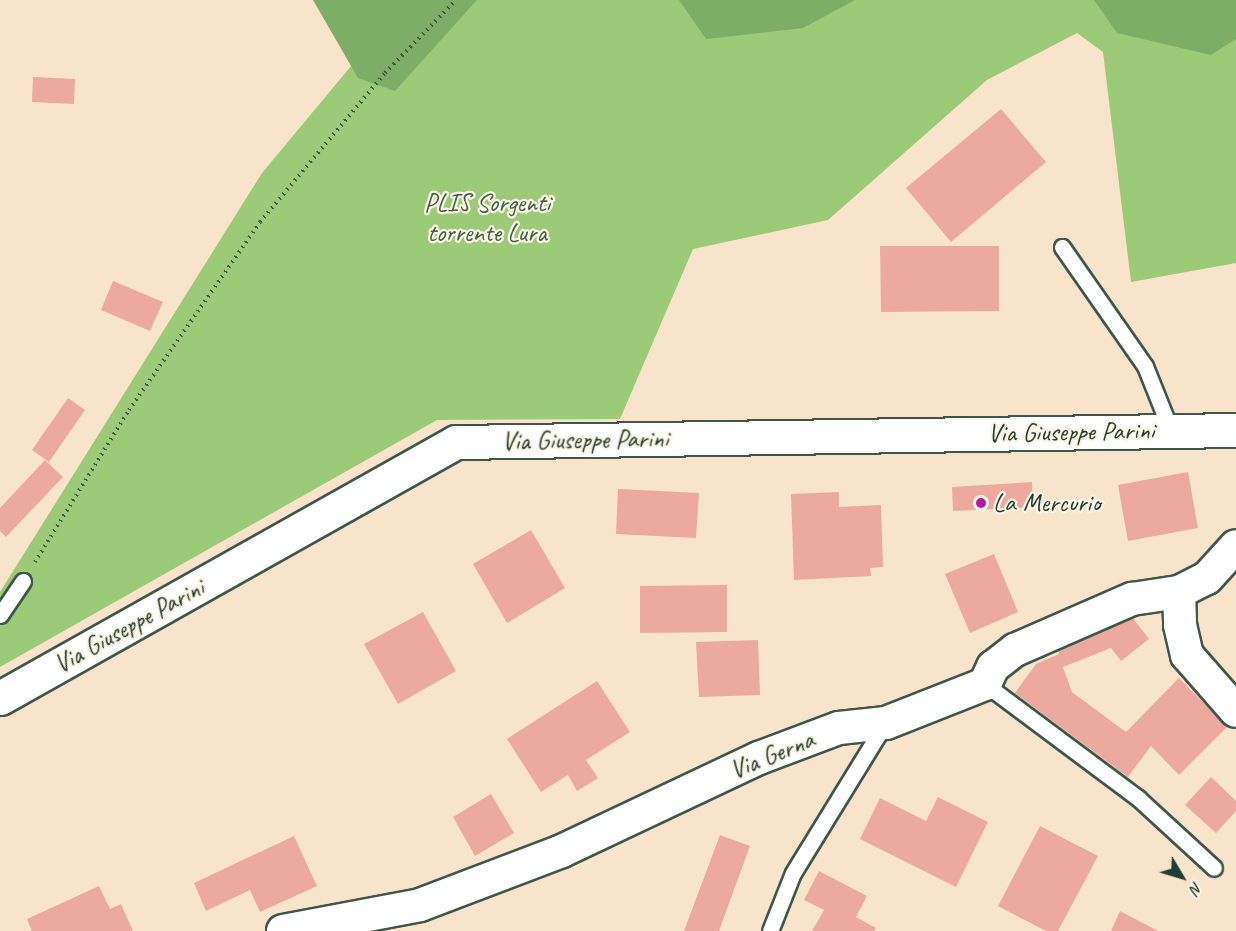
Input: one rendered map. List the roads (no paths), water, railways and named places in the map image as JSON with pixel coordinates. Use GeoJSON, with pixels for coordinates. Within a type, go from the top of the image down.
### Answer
{"type":"FeatureCollection","features":[{"type":"Feature","properties":{"kind":"street","name":"Via Giuseppe Parini"},"geometry":{"type":"LineString","coordinates":[[0,698],[456,442],[1236,430]]}},
{"type":"Feature","properties":{"kind":"street"},"geometry":{"type":"LineString","coordinates":[[985,684],[993,667],[1015,650],[1132,599],[1179,592],[1207,578],[1236,546]]}},
{"type":"Feature","properties":{"kind":"street"},"geometry":{"type":"LineString","coordinates":[[1179,592],[1180,626],[1187,655],[1236,711]]}},
{"type":"Feature","properties":{"kind":"street","name":"Via Gerna"},"geometry":{"type":"LineString","coordinates":[[284,931],[420,905],[562,851],[759,758],[839,728],[886,723],[985,684]]}},
{"type":"Feature","properties":{"kind":"street"},"geometry":{"type":"LineString","coordinates":[[391,931],[420,905]]}},
{"type":"Feature","properties":{"kind":"lane"},"geometry":{"type":"LineString","coordinates":[[1062,247],[1145,366],[1171,431]]}},
{"type":"Feature","properties":{"kind":"lane"},"geometry":{"type":"LineString","coordinates":[[0,615],[23,581]]}},
{"type":"Feature","properties":{"kind":"lane"},"geometry":{"type":"LineString","coordinates":[[985,684],[1138,798],[1214,868]]}},
{"type":"Feature","properties":{"kind":"lane"},"geometry":{"type":"LineString","coordinates":[[770,931],[793,873],[886,723]]}},
{"type":"Feature","properties":{"kind":"place","name":"La Mercurio"},"geometry":{"type":"Point","coordinates":[981,503]}},
{"type":"Feature","properties":{"kind":"park label","name":"PLIS Sorgenti torrente Lura"},"geometry":{"type":"Point","coordinates":[487,218]}}]}
